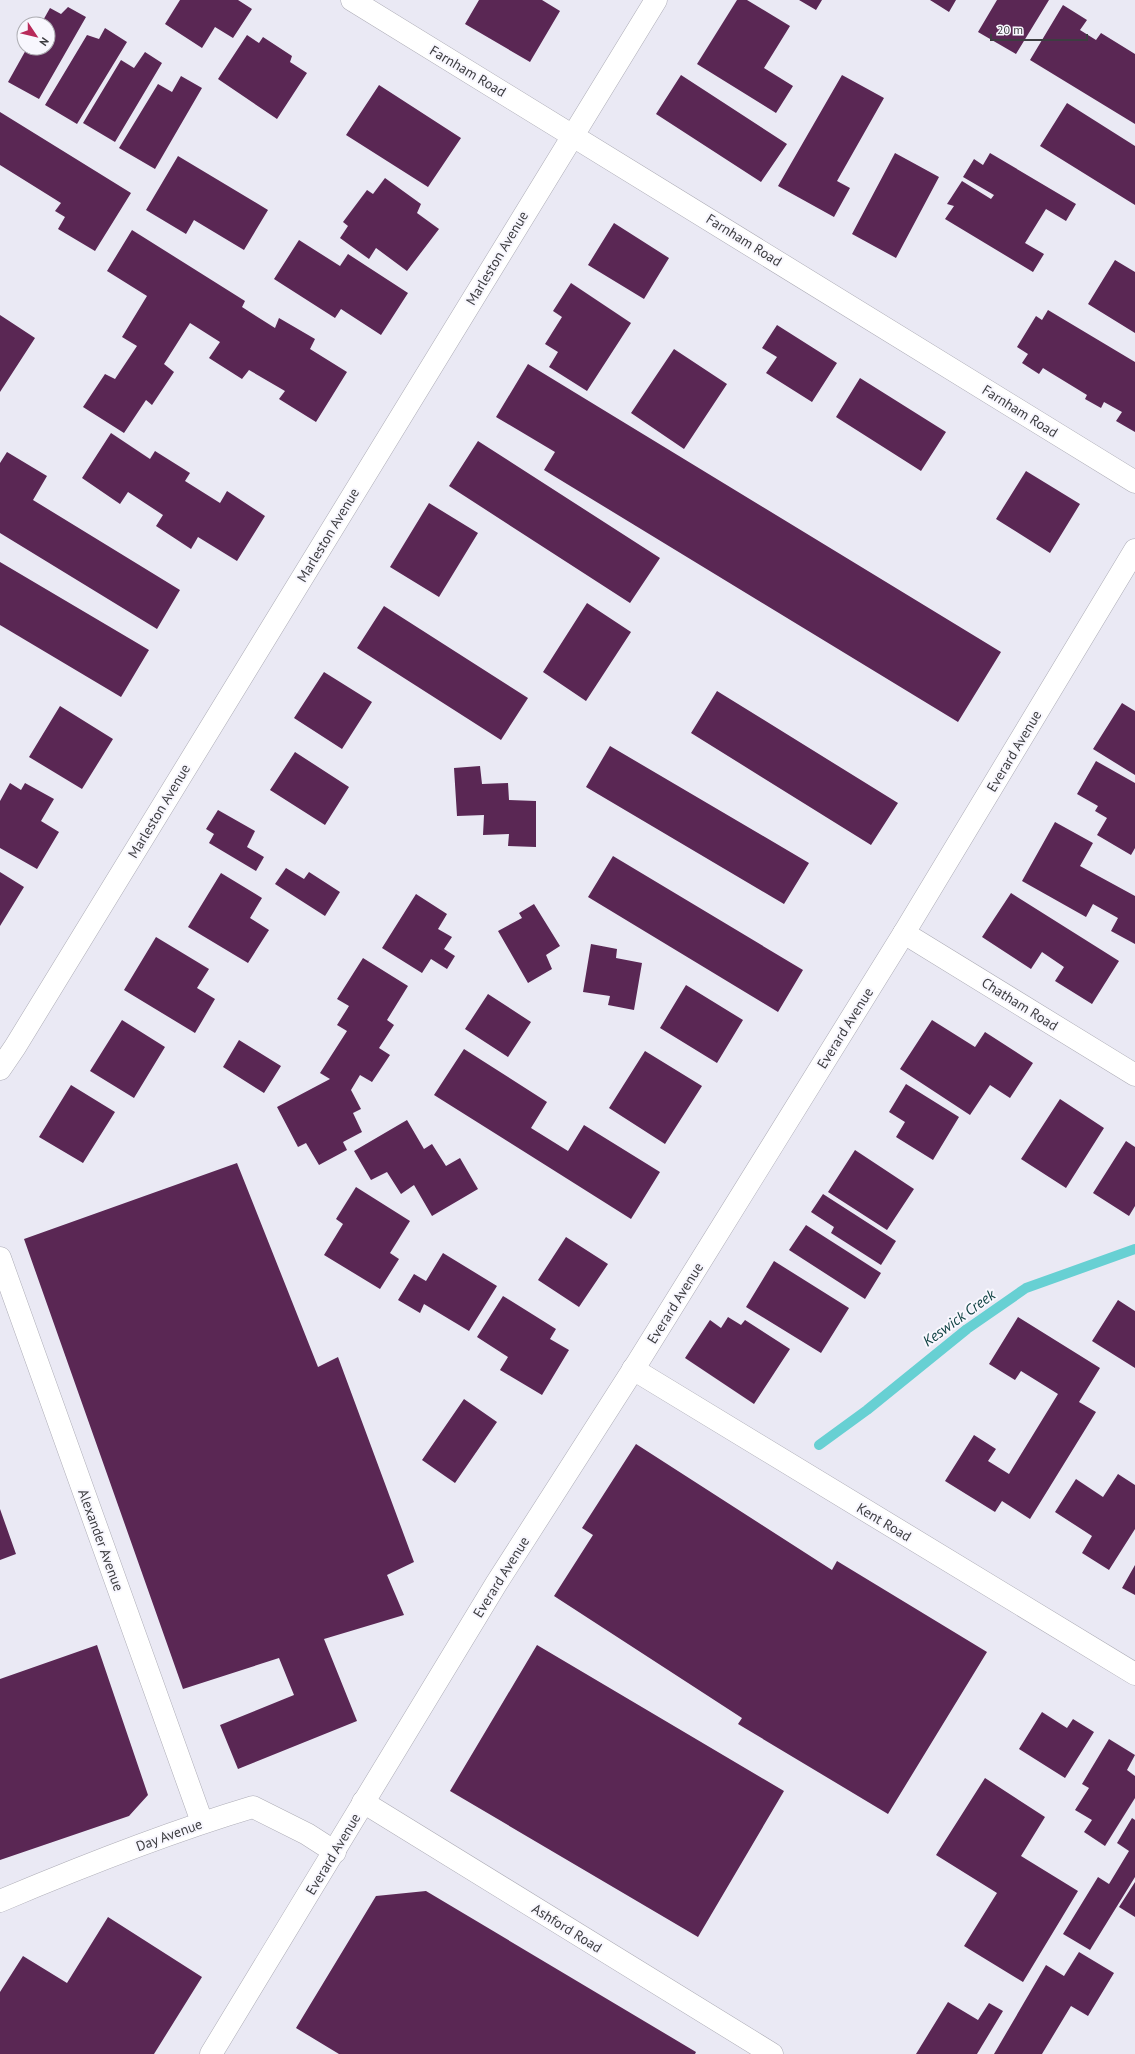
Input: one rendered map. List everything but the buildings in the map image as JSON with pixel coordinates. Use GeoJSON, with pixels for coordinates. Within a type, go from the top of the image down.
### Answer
{"type":"FeatureCollection","features":[{"type":"Feature","properties":{"kind":"street","name":"Farnham Road"},"geometry":{"type":"LineString","coordinates":[[352,0],[1135,482]]}},
{"type":"Feature","properties":{"kind":"street","name":"Marleston Avenue"},"geometry":{"type":"LineString","coordinates":[[0,1069],[16,1047],[572,135],[656,0]]}},
{"type":"Feature","properties":{"kind":"street","name":"Everard Avenue"},"geometry":{"type":"LineString","coordinates":[[211,2054],[335,1852],[363,1802],[496,1584],[634,1369],[904,933],[1135,550]]}},
{"type":"Feature","properties":{"kind":"street","name":"Chatham Road"},"geometry":{"type":"LineString","coordinates":[[904,933],[1135,1075]]}},
{"type":"Feature","properties":{"kind":"street","name":"Alexander Avenue"},"geometry":{"type":"LineString","coordinates":[[0,1258],[202,1822]]}},
{"type":"Feature","properties":{"kind":"street","name":"Kent Road"},"geometry":{"type":"LineString","coordinates":[[634,1369],[1135,1674]]}},
{"type":"Feature","properties":{"kind":"street","name":"Ashford Road"},"geometry":{"type":"LineString","coordinates":[[363,1802],[772,2054]]}},
{"type":"Feature","properties":{"kind":"street","name":"Day Avenue"},"geometry":{"type":"LineString","coordinates":[[0,1901],[93,1862],[202,1822],[253,1807],[307,1834],[335,1852]]}},
{"type":"Feature","properties":{"kind":"waterway","name":"Keswick Creek"},"geometry":{"type":"LineString","coordinates":[[819,1445],[867,1410],[967,1329],[1026,1288],[1135,1249]]}}]}
